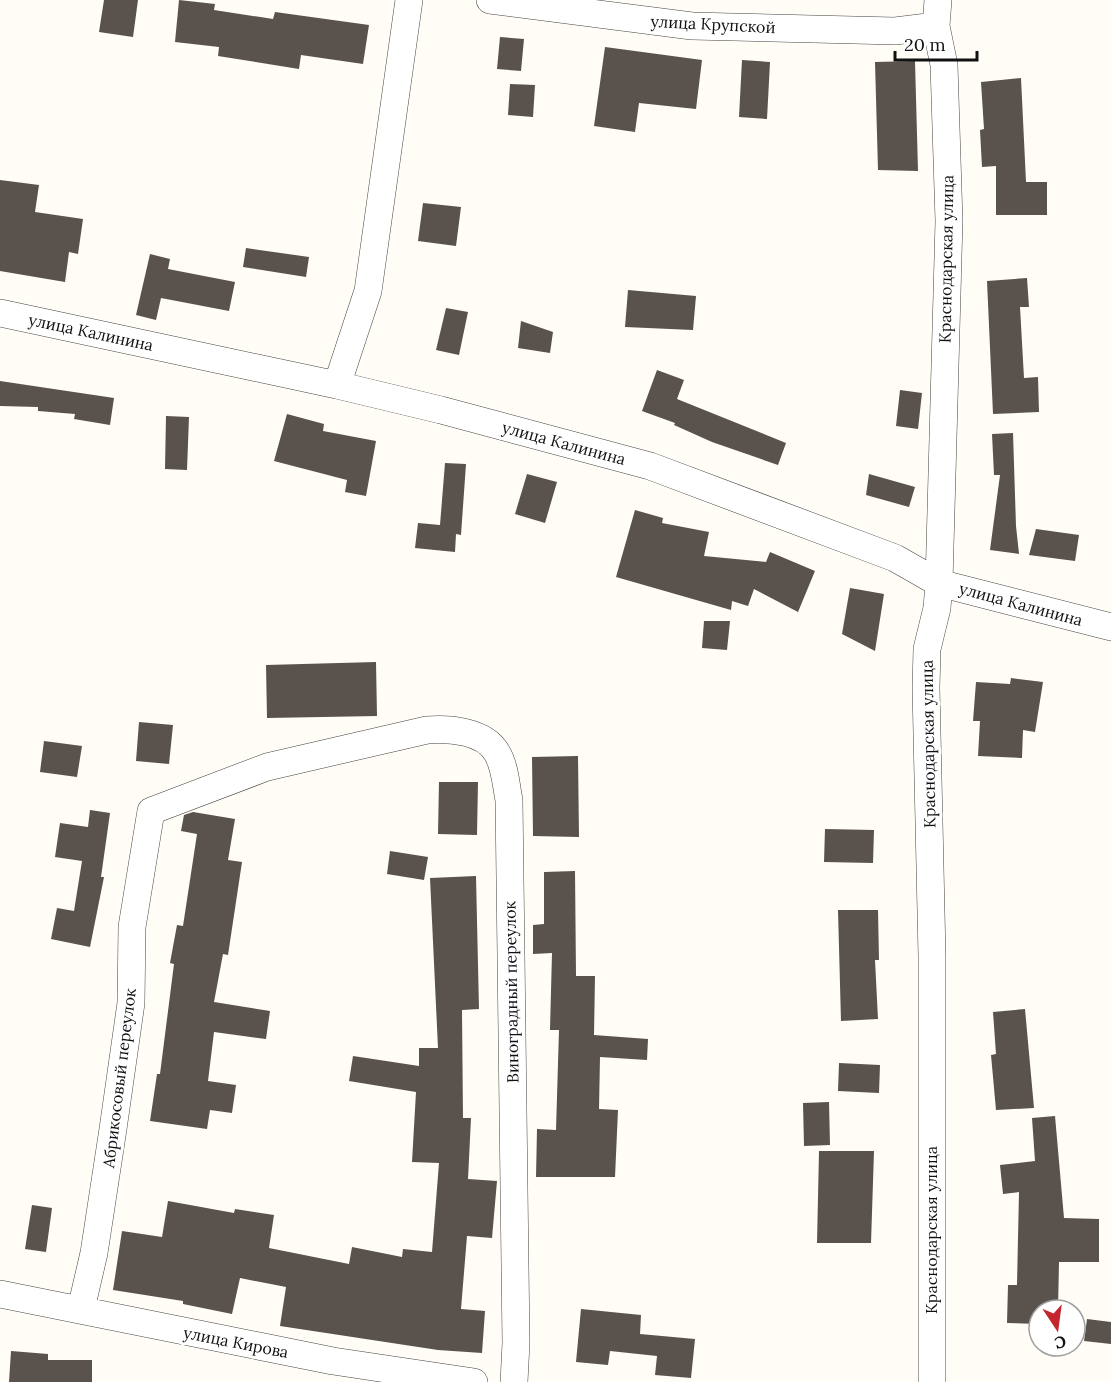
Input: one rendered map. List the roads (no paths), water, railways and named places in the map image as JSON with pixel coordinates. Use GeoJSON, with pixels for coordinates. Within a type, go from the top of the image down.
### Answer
{"type":"FeatureCollection","features":[{"type":"Feature","properties":{"kind":"street"},"geometry":{"type":"LineString","coordinates":[[337,385],[368,291],[409,0]]}},
{"type":"Feature","properties":{"kind":"street","name":"улица Крупской"},"geometry":{"type":"LineString","coordinates":[[490,0],[692,26],[896,31],[937,13]]}},
{"type":"Feature","properties":{"kind":"street","name":"Краснодарская улица"},"geometry":{"type":"LineString","coordinates":[[932,1382],[932,956],[926,688],[927,649],[937,608],[939,582],[949,221],[944,65],[937,13]]}},
{"type":"Feature","properties":{"kind":"street","name":"улица Калинина"},"geometry":{"type":"LineString","coordinates":[[0,313],[337,385],[441,410],[650,466],[895,558],[939,582],[1111,627]]}},
{"type":"Feature","properties":{"kind":"street","name":"Виноградный переулок"},"geometry":{"type":"LineString","coordinates":[[357,744],[427,730],[453,730],[475,736],[490,745],[497,752],[505,779],[509,800],[516,1343],[514,1382]]}},
{"type":"Feature","properties":{"kind":"street","name":"Абрикосовый переулок"},"geometry":{"type":"LineString","coordinates":[[81,1309],[94,1253],[131,1004],[132,927],[150,811],[267,767],[357,744]]}},
{"type":"Feature","properties":{"kind":"street","name":"улица Кирова"},"geometry":{"type":"LineString","coordinates":[[0,1294],[333,1361],[474,1382]]}}]}
